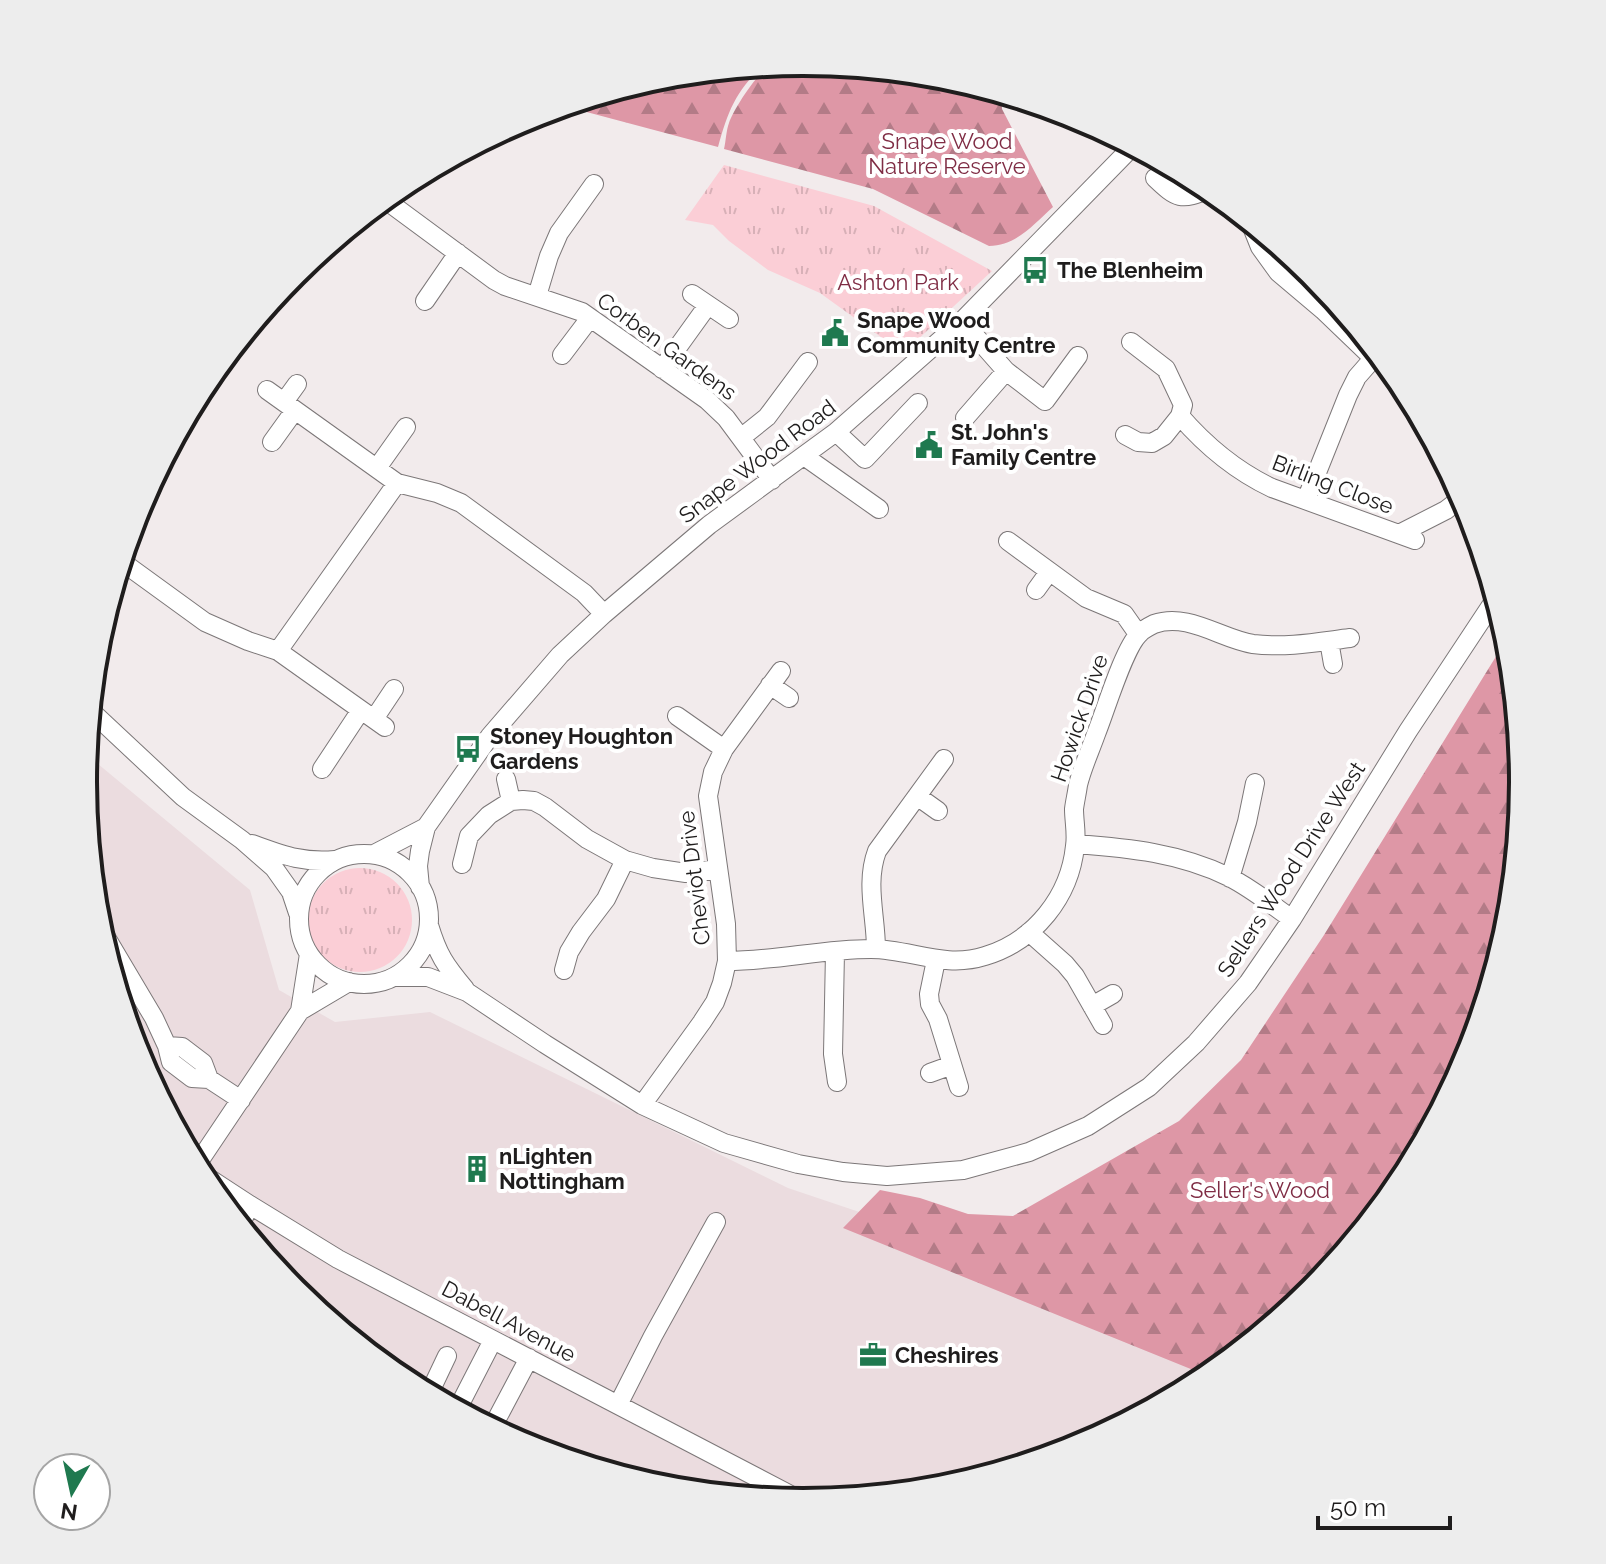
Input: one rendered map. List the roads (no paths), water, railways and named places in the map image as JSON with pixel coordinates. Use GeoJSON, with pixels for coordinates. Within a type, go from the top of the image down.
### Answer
{"type":"FeatureCollection","features":[{"type":"Feature","properties":{"kind":"street","name":"Snape Wood Road"},"geometry":{"type":"LineString","coordinates":[[420,887],[418,866],[426,827],[468,766],[560,655],[709,525],[836,432],[962,321],[1125,154]]}},
{"type":"Feature","properties":{"kind":"street"},"geometry":{"type":"LineString","coordinates":[[1155,178],[1170,193],[1194,195]]}},
{"type":"Feature","properties":{"kind":"street"},"geometry":{"type":"LineString","coordinates":[[537,296],[559,233],[594,184]]}},
{"type":"Feature","properties":{"kind":"street","name":"Corben Gardens"},"geometry":{"type":"LineString","coordinates":[[395,207],[505,286],[582,312],[707,400],[742,437],[772,480]]}},
{"type":"Feature","properties":{"kind":"street"},"geometry":{"type":"LineString","coordinates":[[1258,243],[1278,272],[1342,327]]}},
{"type":"Feature","properties":{"kind":"street"},"geometry":{"type":"LineString","coordinates":[[425,301],[458,253]]}},
{"type":"Feature","properties":{"kind":"street"},"geometry":{"type":"LineString","coordinates":[[662,369],[700,300],[729,319]]}},
{"type":"Feature","properties":{"kind":"street"},"geometry":{"type":"LineString","coordinates":[[562,355],[590,318]]}},
{"type":"Feature","properties":{"kind":"street"},"geometry":{"type":"LineString","coordinates":[[962,321],[1006,371],[1045,401],[1078,356]]}},
{"type":"Feature","properties":{"kind":"street","name":"Birling Close"},"geometry":{"type":"LineString","coordinates":[[1131,342],[1166,369],[1183,405],[1180,416],[1199,438],[1236,468],[1263,484],[1407,537],[1408,511]]}},
{"type":"Feature","properties":{"kind":"street"},"geometry":{"type":"LineString","coordinates":[[742,437],[767,417],[808,362]]}},
{"type":"Feature","properties":{"kind":"street"},"geometry":{"type":"LineString","coordinates":[[1306,500],[1348,395],[1357,377],[1370,362]]}},
{"type":"Feature","properties":{"kind":"street"},"geometry":{"type":"LineString","coordinates":[[965,418],[1006,371]]}},
{"type":"Feature","properties":{"kind":"street"},"geometry":{"type":"LineString","coordinates":[[272,442],[297,384]]}},
{"type":"Feature","properties":{"kind":"street"},"geometry":{"type":"LineString","coordinates":[[267,390],[397,483],[461,503],[584,593],[604,614]]}},
{"type":"Feature","properties":{"kind":"street"},"geometry":{"type":"LineString","coordinates":[[836,432],[865,459],[918,403]]}},
{"type":"Feature","properties":{"kind":"street"},"geometry":{"type":"LineString","coordinates":[[1125,435],[1138,442],[1152,443],[1164,436],[1180,416]]}},
{"type":"Feature","properties":{"kind":"street"},"geometry":{"type":"LineString","coordinates":[[377,468],[406,427]]}},
{"type":"Feature","properties":{"kind":"street"},"geometry":{"type":"LineString","coordinates":[[804,456],[879,509]]}},
{"type":"Feature","properties":{"kind":"street"},"geometry":{"type":"LineString","coordinates":[[278,651],[397,483]]}},
{"type":"Feature","properties":{"kind":"street"},"geometry":{"type":"LineString","coordinates":[[1407,537],[1452,505]]}},
{"type":"Feature","properties":{"kind":"street"},"geometry":{"type":"LineString","coordinates":[[1008,541],[1086,598],[1124,614],[1138,634],[1154,625],[1172,621],[1190,623],[1233,640],[1252,643],[1291,646],[1350,638]]}},
{"type":"Feature","properties":{"kind":"street"},"geometry":{"type":"LineString","coordinates":[[130,568],[205,622],[278,651],[373,719]]}},
{"type":"Feature","properties":{"kind":"street"},"geometry":{"type":"LineString","coordinates":[[1036,590],[1049,572]]}},
{"type":"Feature","properties":{"kind":"street","name":"Sellers Wood Drive West"},"geometry":{"type":"LineString","coordinates":[[394,977],[428,977],[467,992],[642,1105],[724,1143],[798,1164],[887,1176],[963,1170],[1029,1152],[1088,1126],[1149,1087],[1196,1043],[1248,983],[1488,611]]}},
{"type":"Feature","properties":{"kind":"street","name":"Howick Drive"},"geometry":{"type":"LineString","coordinates":[[727,961],[876,949],[936,960],[964,961],[987,956],[1029,932],[1051,911],[1068,881],[1076,844],[1074,810],[1079,782],[1126,656],[1138,634]]}},
{"type":"Feature","properties":{"kind":"street"},"geometry":{"type":"LineString","coordinates":[[1329,641],[1333,664]]}},
{"type":"Feature","properties":{"kind":"street","name":"Cheviot Drive"},"geometry":{"type":"LineString","coordinates":[[642,1105],[715,1002],[727,961],[726,924],[708,796],[713,772],[724,749],[776,678],[789,698]]}},
{"type":"Feature","properties":{"kind":"street"},"geometry":{"type":"LineString","coordinates":[[322,769],[373,719],[394,689]]}},
{"type":"Feature","properties":{"kind":"street"},"geometry":{"type":"LineString","coordinates":[[677,716],[724,749]]}},
{"type":"Feature","properties":{"kind":"street"},"geometry":{"type":"LineString","coordinates":[[100,720],[183,797],[274,868],[291,892],[303,942],[309,954],[326,972],[349,982],[372,983],[394,977],[409,966],[421,951],[429,923],[428,909],[420,887],[409,872],[374,854],[348,855],[323,868],[305,890],[299,916]]}},
{"type":"Feature","properties":{"kind":"street"},"geometry":{"type":"LineString","coordinates":[[876,949],[870,879],[877,851],[944,759]]}},
{"type":"Feature","properties":{"kind":"street"},"geometry":{"type":"LineString","coordinates":[[506,779],[511,801]]}},
{"type":"Feature","properties":{"kind":"street"},"geometry":{"type":"LineString","coordinates":[[1230,878],[1255,783]]}},
{"type":"Feature","properties":{"kind":"street"},"geometry":{"type":"LineString","coordinates":[[917,796],[938,811]]}},
{"type":"Feature","properties":{"kind":"street"},"geometry":{"type":"LineString","coordinates":[[462,864],[469,836],[489,815],[511,801],[534,801],[587,839],[625,860],[686,873],[718,869]]}},
{"type":"Feature","properties":{"kind":"street","name":"Snape Wood Road"},"geometry":{"type":"LineString","coordinates":[[374,854],[426,827]]}},
{"type":"Feature","properties":{"kind":"street"},"geometry":{"type":"LineString","coordinates":[[242,840],[300,860],[336,860]]}},
{"type":"Feature","properties":{"kind":"street"},"geometry":{"type":"LineString","coordinates":[[1076,844],[1133,848],[1185,860],[1230,878],[1292,919]]}},
{"type":"Feature","properties":{"kind":"street"},"geometry":{"type":"LineString","coordinates":[[562,955],[606,899],[625,860]]}},
{"type":"Feature","properties":{"kind":"street","name":"Sellers Wood Drive West"},"geometry":{"type":"LineString","coordinates":[[429,923],[437,951],[467,992]]}},
{"type":"Feature","properties":{"kind":"street"},"geometry":{"type":"LineString","coordinates":[[1029,932],[1075,976],[1103,1025]]}},
{"type":"Feature","properties":{"kind":"street"},"geometry":{"type":"LineString","coordinates":[[835,952],[833,1054],[837,1082]]}},
{"type":"Feature","properties":{"kind":"street"},"geometry":{"type":"LineString","coordinates":[[205,1156],[300,1011],[309,954]]}},
{"type":"Feature","properties":{"kind":"street"},"geometry":{"type":"LineString","coordinates":[[936,960],[930,1004],[938,1019],[959,1087]]}},
{"type":"Feature","properties":{"kind":"street"},"geometry":{"type":"LineString","coordinates":[[120,961],[167,1046],[182,1047],[203,1063],[209,1079],[241,1100]]}},
{"type":"Feature","properties":{"kind":"street"},"geometry":{"type":"LineString","coordinates":[[300,1011],[349,982]]}},
{"type":"Feature","properties":{"kind":"street"},"geometry":{"type":"LineString","coordinates":[[1092,1006],[1113,994]]}},
{"type":"Feature","properties":{"kind":"street"},"geometry":{"type":"LineString","coordinates":[[930,1073],[952,1065]]}},
{"type":"Feature","properties":{"kind":"street","name":"Dabell Avenue"},"geometry":{"type":"LineString","coordinates":[[226,1188],[338,1259],[772,1487]]}},
{"type":"Feature","properties":{"kind":"street"},"geometry":{"type":"LineString","coordinates":[[245,1215],[250,1205]]}},
{"type":"Feature","properties":{"kind":"street"},"geometry":{"type":"LineString","coordinates":[[618,1405],[716,1222]]}},
{"type":"Feature","properties":{"kind":"street"},"geometry":{"type":"LineString","coordinates":[[462,1400],[493,1340]]}},
{"type":"Feature","properties":{"kind":"street"},"geometry":{"type":"LineString","coordinates":[[434,1383],[447,1356]]}},
{"type":"Feature","properties":{"kind":"street"},"geometry":{"type":"LineString","coordinates":[[497,1418],[529,1358]]}},
{"type":"Feature","properties":{"kind":"place","name":"The Blenheim"},"geometry":{"type":"Point","coordinates":[1035,270]}},
{"type":"Feature","properties":{"kind":"place","name":"Snape Wood Community Centre"},"geometry":{"type":"Point","coordinates":[835,333]}},
{"type":"Feature","properties":{"kind":"place","name":"St. John's Family Centre"},"geometry":{"type":"Point","coordinates":[929,445]}},
{"type":"Feature","properties":{"kind":"place","name":"Stoney Houghton Gardens"},"geometry":{"type":"Point","coordinates":[468,749]}},
{"type":"Feature","properties":{"kind":"place","name":"nLighten Nottingham"},"geometry":{"type":"Point","coordinates":[477,1169]}},
{"type":"Feature","properties":{"kind":"place","name":"Cheshires"},"geometry":{"type":"Point","coordinates":[873,1355]}},
{"type":"Feature","properties":{"kind":"park label","name":"Snape Wood Nature Reserve"},"geometry":{"type":"Point","coordinates":[947,154]}},
{"type":"Feature","properties":{"kind":"park label","name":"Ashton Park"},"geometry":{"type":"Point","coordinates":[898,282]}},
{"type":"Feature","properties":{"kind":"park label","name":"Seller's Wood"},"geometry":{"type":"Point","coordinates":[1260,1190]}}]}
